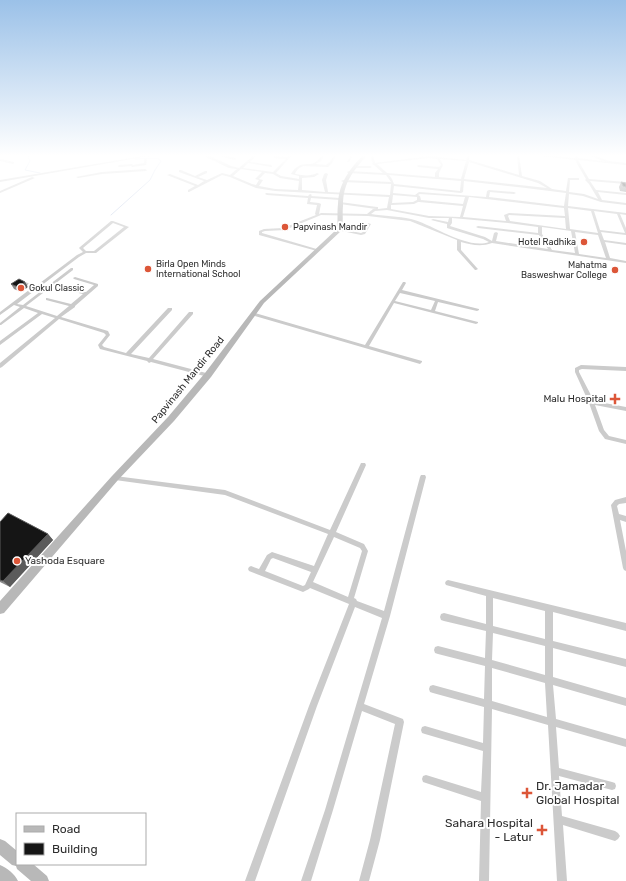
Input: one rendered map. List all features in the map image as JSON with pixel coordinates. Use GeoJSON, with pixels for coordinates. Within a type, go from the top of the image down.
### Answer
{"type":"FeatureCollection","features":[{"type":"Feature","properties":{"kind":"street"},"geometry":{"type":"LineString","coordinates":[[290,196],[340,199],[377,196]]}},
{"type":"Feature","properties":{"kind":"street"},"geometry":{"type":"LineString","coordinates":[[334,196],[378,209],[389,209],[430,218],[493,242],[608,258],[626,262]]}},
{"type":"Feature","properties":{"kind":"street"},"geometry":{"type":"LineString","coordinates":[[389,209],[391,196]]}},
{"type":"Feature","properties":{"kind":"street"},"geometry":{"type":"LineString","coordinates":[[419,196],[419,201]]}},
{"type":"Feature","properties":{"kind":"street"},"geometry":{"type":"LineString","coordinates":[[567,196],[566,217],[568,230]]}},
{"type":"Feature","properties":{"kind":"street"},"geometry":{"type":"LineString","coordinates":[[587,196],[601,201],[626,204]]}},
{"type":"Feature","properties":{"kind":"street"},"geometry":{"type":"LineString","coordinates":[[599,196],[601,201]]}},
{"type":"Feature","properties":{"kind":"street"},"geometry":{"type":"LineString","coordinates":[[461,218],[467,197],[626,214]]}},
{"type":"Feature","properties":{"kind":"street"},"geometry":{"type":"LineString","coordinates":[[310,198],[308,203],[319,204],[317,214]]}},
{"type":"Feature","properties":{"kind":"street"},"geometry":{"type":"LineString","coordinates":[[339,230],[340,199]]}},
{"type":"Feature","properties":{"kind":"street"},"geometry":{"type":"LineString","coordinates":[[390,204],[414,203],[419,201],[465,205]]}},
{"type":"Feature","properties":{"kind":"street"},"geometry":{"type":"LineString","coordinates":[[368,215],[378,209]]}},
{"type":"Feature","properties":{"kind":"street"},"geometry":{"type":"LineString","coordinates":[[592,210],[608,258]]}},
{"type":"Feature","properties":{"kind":"street"},"geometry":{"type":"LineString","coordinates":[[318,250],[259,233],[264,230],[284,229],[317,214],[340,213],[409,220],[459,240],[483,245],[493,242]]}},
{"type":"Feature","properties":{"kind":"street"},"geometry":{"type":"LineString","coordinates":[[430,218],[461,218],[508,222],[573,231],[626,233],[618,213]]}},
{"type":"Feature","properties":{"kind":"street"},"geometry":{"type":"LineString","coordinates":[[508,222],[506,215],[509,214],[566,217]]}},
{"type":"Feature","properties":{"kind":"street"},"geometry":{"type":"LineString","coordinates":[[443,233],[449,225],[451,218]]}},
{"type":"Feature","properties":{"kind":"street"},"geometry":{"type":"LineString","coordinates":[[0,314],[78,256],[86,252],[95,252],[127,227],[112,222],[81,248],[86,252]]}},
{"type":"Feature","properties":{"kind":"street"},"geometry":{"type":"LineString","coordinates":[[314,224],[363,234],[369,224]]}},
{"type":"Feature","properties":{"kind":"street"},"geometry":{"type":"LineString","coordinates":[[540,226],[540,234],[551,251]]}},
{"type":"Feature","properties":{"kind":"street"},"geometry":{"type":"LineString","coordinates":[[478,227],[540,234]]}},
{"type":"Feature","properties":{"kind":"street","name":"Papvinash Mandir Road"},"geometry":{"type":"LineString","coordinates":[[0,609],[115,478],[171,420],[208,375],[268,296],[339,230]]}},
{"type":"Feature","properties":{"kind":"street"},"geometry":{"type":"LineString","coordinates":[[573,231],[577,254]]}},
{"type":"Feature","properties":{"kind":"street"},"geometry":{"type":"LineString","coordinates":[[493,242],[496,233]]}},
{"type":"Feature","properties":{"kind":"street"},"geometry":{"type":"LineString","coordinates":[[459,240],[459,250],[476,269]]}},
{"type":"Feature","properties":{"kind":"street"},"geometry":{"type":"LineString","coordinates":[[602,241],[626,244]]}},
{"type":"Feature","properties":{"kind":"street"},"geometry":{"type":"LineString","coordinates":[[617,260],[626,257]]}},
{"type":"Feature","properties":{"kind":"street"},"geometry":{"type":"LineString","coordinates":[[1,324],[72,269]]}},
{"type":"Feature","properties":{"kind":"street"},"geometry":{"type":"LineString","coordinates":[[0,366],[96,286],[96,284],[75,278]]}},
{"type":"Feature","properties":{"kind":"street"},"geometry":{"type":"LineString","coordinates":[[24,283],[36,287]]}},
{"type":"Feature","properties":{"kind":"street"},"geometry":{"type":"LineString","coordinates":[[366,346],[404,283]]}},
{"type":"Feature","properties":{"kind":"street"},"geometry":{"type":"LineString","coordinates":[[61,288],[87,294]]}},
{"type":"Feature","properties":{"kind":"street"},"geometry":{"type":"LineString","coordinates":[[399,291],[477,310]]}},
{"type":"Feature","properties":{"kind":"street"},"geometry":{"type":"LineString","coordinates":[[47,299],[73,306]]}},
{"type":"Feature","properties":{"kind":"street"},"geometry":{"type":"LineString","coordinates":[[432,312],[437,300]]}},
{"type":"Feature","properties":{"kind":"street"},"geometry":{"type":"LineString","coordinates":[[393,302],[476,324]]}},
{"type":"Feature","properties":{"kind":"street"},"geometry":{"type":"LineString","coordinates":[[14,304],[106,332],[108,335],[100,345],[101,347],[149,361],[208,375]]}},
{"type":"Feature","properties":{"kind":"street"},"geometry":{"type":"LineString","coordinates":[[127,355],[170,309]]}},
{"type":"Feature","properties":{"kind":"street"},"geometry":{"type":"LineString","coordinates":[[0,343],[40,312]]}},
{"type":"Feature","properties":{"kind":"street"},"geometry":{"type":"LineString","coordinates":[[149,361],[191,313]]}},
{"type":"Feature","properties":{"kind":"street"},"geometry":{"type":"LineString","coordinates":[[253,314],[420,362]]}},
{"type":"Feature","properties":{"kind":"street"},"geometry":{"type":"LineString","coordinates":[[626,369],[581,367],[577,369],[576,372],[592,403],[602,431],[607,438],[626,442]]}},
{"type":"Feature","properties":{"kind":"street"},"geometry":{"type":"LineString","coordinates":[[592,403],[626,409]]}},
{"type":"Feature","properties":{"kind":"street"},"geometry":{"type":"LineString","coordinates":[[251,569],[303,589],[308,587],[363,465]]}},
{"type":"Feature","properties":{"kind":"street"},"geometry":{"type":"LineString","coordinates":[[306,881],[386,616],[423,477]]}},
{"type":"Feature","properties":{"kind":"street"},"geometry":{"type":"LineString","coordinates":[[115,478],[225,493],[332,533],[362,546],[365,551],[352,601],[250,881]]}},
{"type":"Feature","properties":{"kind":"street"},"geometry":{"type":"LineString","coordinates":[[626,500],[617,502],[614,505],[626,568]]}},
{"type":"Feature","properties":{"kind":"street"},"geometry":{"type":"LineString","coordinates":[[616,516],[626,519]]}},
{"type":"Feature","properties":{"kind":"street"},"geometry":{"type":"LineString","coordinates":[[261,573],[269,557],[272,555],[315,570]]}},
{"type":"Feature","properties":{"kind":"street"},"geometry":{"type":"LineString","coordinates":[[448,583],[626,627]]}},
{"type":"Feature","properties":{"kind":"street"},"geometry":{"type":"LineString","coordinates":[[309,584],[386,616]]}},
{"type":"Feature","properties":{"kind":"street"},"geometry":{"type":"LineString","coordinates":[[484,881],[490,593]]}},
{"type":"Feature","properties":{"kind":"street"},"geometry":{"type":"LineString","coordinates":[[549,609],[549,681],[562,881]]}},
{"type":"Feature","properties":{"kind":"street"},"geometry":{"type":"LineString","coordinates":[[444,617],[626,663]]}},
{"type":"Feature","properties":{"kind":"street"},"geometry":{"type":"LineString","coordinates":[[438,650],[626,702]]}},
{"type":"Feature","properties":{"kind":"street"},"geometry":{"type":"LineString","coordinates":[[433,689],[626,743]]}},
{"type":"Feature","properties":{"kind":"street"},"geometry":{"type":"LineString","coordinates":[[359,706],[400,722],[375,840],[364,881]]}},
{"type":"Feature","properties":{"kind":"street"},"geometry":{"type":"LineString","coordinates":[[424,730],[486,748]]}},
{"type":"Feature","properties":{"kind":"street"},"geometry":{"type":"LineString","coordinates":[[555,771],[612,786]]}},
{"type":"Feature","properties":{"kind":"street"},"geometry":{"type":"LineString","coordinates":[[426,779],[486,798]]}},
{"type":"Feature","properties":{"kind":"street"},"geometry":{"type":"LineString","coordinates":[[558,820],[615,836]]}},
{"type":"Feature","properties":{"kind":"street"},"geometry":{"type":"LineString","coordinates":[[0,846],[16,859]]}},
{"type":"Feature","properties":{"kind":"street"},"geometry":{"type":"LineString","coordinates":[[23,865],[42,881]]}},
{"type":"Feature","properties":{"kind":"building"},"geometry":{"type":"Polygon","coordinates":[[[19,279],[25,282],[18,287],[11,284],[19,279]]]}},
{"type":"Feature","properties":{"kind":"building","name":"Yashoda Esquare"},"geometry":{"type":"Polygon","coordinates":[[[8,513],[48,534],[3,581],[0,580],[0,522],[8,513]]]}},
{"type":"Feature","properties":{"kind":"waterway"},"geometry":{"type":"LineString","coordinates":[[111,215],[132,196]]}},
{"type":"Feature","properties":{"kind":"place","name":"Papvinash Mandir"},"geometry":{"type":"Point","coordinates":[285,227]}},
{"type":"Feature","properties":{"kind":"place","name":"Hotel Radhika"},"geometry":{"type":"Point","coordinates":[584,242]}},
{"type":"Feature","properties":{"kind":"place","name":"Birla Open Minds International School"},"geometry":{"type":"Point","coordinates":[148,269]}},
{"type":"Feature","properties":{"kind":"place","name":"Mahatma Basweshwar College"},"geometry":{"type":"Point","coordinates":[615,270]}},
{"type":"Feature","properties":{"kind":"place","name":"Gokul Classic"},"geometry":{"type":"Point","coordinates":[21,288]}},
{"type":"Feature","properties":{"kind":"place","name":"Malu Hospital"},"geometry":{"type":"Point","coordinates":[615,399]}},
{"type":"Feature","properties":{"kind":"place","name":"Yashoda Esquare"},"geometry":{"type":"Point","coordinates":[17,561]}},
{"type":"Feature","properties":{"kind":"place","name":"Dr. Jamadar Global Hospital"},"geometry":{"type":"Point","coordinates":[527,793]}},
{"type":"Feature","properties":{"kind":"place","name":"Sahara Hospital - Latur"},"geometry":{"type":"Point","coordinates":[542,830]}}]}
